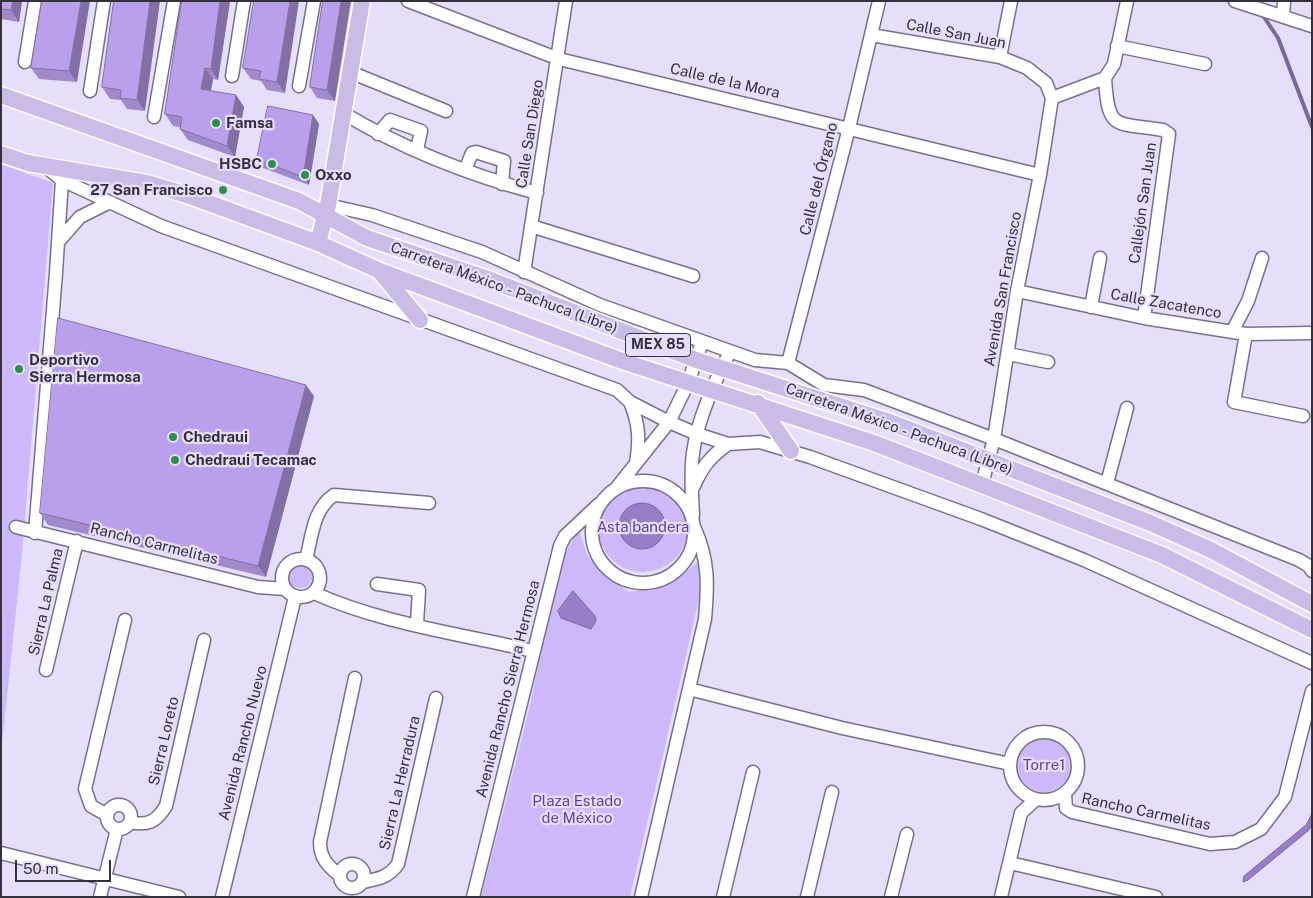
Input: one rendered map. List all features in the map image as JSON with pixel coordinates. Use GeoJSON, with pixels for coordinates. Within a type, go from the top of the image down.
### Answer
{"type":"FeatureCollection","features":[{"type":"Feature","properties":{"kind":"main road"},"geometry":{"type":"LineString","coordinates":[[318,244],[327,210],[362,1]]}},
{"type":"Feature","properties":{"kind":"main road"},"geometry":{"type":"LineString","coordinates":[[1,87],[24,96],[52,113]]}},
{"type":"Feature","properties":{"kind":"main road","name":"Carretera México - Pachuca (Libre)"},"geometry":{"type":"LineString","coordinates":[[1,95],[327,210],[367,238],[488,279],[696,360],[721,368],[822,392],[887,421],[1148,522],[1209,548],[1312,604]]}},
{"type":"Feature","properties":{"kind":"main road","name":"Carretera México - Pachuca (Libre)"},"geometry":{"type":"LineString","coordinates":[[1,154],[45,166],[147,183],[318,244],[380,271],[712,392],[758,403],[874,442],[1162,555],[1312,630]]}},
{"type":"Feature","properties":{"kind":"main road"},"geometry":{"type":"LineString","coordinates":[[380,271],[420,320]]}},
{"type":"Feature","properties":{"kind":"main road"},"geometry":{"type":"LineString","coordinates":[[758,403],[791,451]]}},
{"type":"Feature","properties":{"kind":"street"},"geometry":{"type":"LineString","coordinates":[[25,62],[35,1]]}},
{"type":"Feature","properties":{"kind":"street"},"geometry":{"type":"LineString","coordinates":[[90,91],[104,1]]}},
{"type":"Feature","properties":{"kind":"street"},"geometry":{"type":"LineString","coordinates":[[154,118],[174,1]]}},
{"type":"Feature","properties":{"kind":"street"},"geometry":{"type":"LineString","coordinates":[[232,76],[244,1]]}},
{"type":"Feature","properties":{"kind":"street"},"geometry":{"type":"LineString","coordinates":[[299,86],[314,1]]}},
{"type":"Feature","properties":{"kind":"street","name":"Calle de la Mora"},"geometry":{"type":"LineString","coordinates":[[408,1],[559,59],[1040,174]]}},
{"type":"Feature","properties":{"kind":"street","name":"Calle San Diego"},"geometry":{"type":"LineString","coordinates":[[524,272],[559,59],[566,1]]}},
{"type":"Feature","properties":{"kind":"street","name":"Calle del Órgano"},"geometry":{"type":"LineString","coordinates":[[788,364],[849,128],[878,1]]}},
{"type":"Feature","properties":{"kind":"street"},"geometry":{"type":"LineString","coordinates":[[1000,58],[1011,1]]}},
{"type":"Feature","properties":{"kind":"street"},"geometry":{"type":"LineString","coordinates":[[1052,98],[1106,78],[1114,64],[1127,1]]}},
{"type":"Feature","properties":{"kind":"street"},"geometry":{"type":"LineString","coordinates":[[1283,16],[1284,1]]}},
{"type":"Feature","properties":{"kind":"street"},"geometry":{"type":"LineString","coordinates":[[1240,3],[1312,26]]}},
{"type":"Feature","properties":{"kind":"street","name":"Calle San Juan"},"geometry":{"type":"LineString","coordinates":[[871,35],[1000,58],[1027,68],[1046,83],[1052,98]]}},
{"type":"Feature","properties":{"kind":"street"},"geometry":{"type":"LineString","coordinates":[[1117,46],[1205,64]]}},
{"type":"Feature","properties":{"kind":"street"},"geometry":{"type":"LineString","coordinates":[[350,72],[446,111]]}},
{"type":"Feature","properties":{"kind":"street","name":"Callejón San Juan"},"geometry":{"type":"LineString","coordinates":[[1106,78],[1107,108],[1111,118],[1119,123],[1163,130],[1169,134],[1144,318]]}},
{"type":"Feature","properties":{"kind":"street","name":"Avenida San Francisco"},"geometry":{"type":"LineString","coordinates":[[982,484],[994,439],[1017,291],[1040,174],[1052,98]]}},
{"type":"Feature","properties":{"kind":"street"},"geometry":{"type":"LineString","coordinates":[[343,113],[378,134],[416,150],[502,184],[537,194]]}},
{"type":"Feature","properties":{"kind":"street"},"geometry":{"type":"LineString","coordinates":[[378,134],[386,121],[390,120],[421,131],[416,150]]}},
{"type":"Feature","properties":{"kind":"street"},"geometry":{"type":"LineString","coordinates":[[465,170],[472,154],[476,152],[504,161],[502,184]]}},
{"type":"Feature","properties":{"kind":"street"},"geometry":{"type":"LineString","coordinates":[[45,166],[62,180],[161,226],[617,390],[630,402],[697,434],[728,444],[760,442],[791,451],[981,519],[1084,560],[1312,663]]}},
{"type":"Feature","properties":{"kind":"street"},"geometry":{"type":"LineString","coordinates":[[35,532],[62,180]]}},
{"type":"Feature","properties":{"kind":"street"},"geometry":{"type":"LineString","coordinates":[[58,242],[80,217],[110,202]]}},
{"type":"Feature","properties":{"kind":"street"},"geometry":{"type":"LineString","coordinates":[[327,210],[372,215],[482,252],[600,305],[702,342],[754,360],[788,364],[822,392],[864,390],[1107,483],[1299,560],[1309,566],[1312,571]]}},
{"type":"Feature","properties":{"kind":"street"},"geometry":{"type":"LineString","coordinates":[[531,226],[693,276]]}},
{"type":"Feature","properties":{"kind":"street"},"geometry":{"type":"LineString","coordinates":[[1091,306],[1100,258]]}},
{"type":"Feature","properties":{"kind":"street"},"geometry":{"type":"LineString","coordinates":[[1232,332],[1248,301],[1262,258]]}},
{"type":"Feature","properties":{"kind":"street","name":"Calle Zacatenco"},"geometry":{"type":"LineString","coordinates":[[1017,291],[1144,318],[1246,334],[1312,333]]}},
{"type":"Feature","properties":{"kind":"street"},"geometry":{"type":"LineString","coordinates":[[596,321],[600,305]]}},
{"type":"Feature","properties":{"kind":"street"},"geometry":{"type":"LineString","coordinates":[[1246,334],[1234,402],[1303,416]]}},
{"type":"Feature","properties":{"kind":"street"},"geometry":{"type":"LineString","coordinates":[[702,342],[688,383],[669,422],[636,465],[599,504],[592,522],[592,540],[599,558],[611,572],[627,581],[647,583],[666,578],[682,566],[692,549],[694,523],[692,490],[693,454],[697,434],[712,392],[721,368],[730,352]]}},
{"type":"Feature","properties":{"kind":"street"},"geometry":{"type":"LineString","coordinates":[[1008,354],[1048,362]]}},
{"type":"Feature","properties":{"kind":"street"},"geometry":{"type":"LineString","coordinates":[[630,402],[637,418],[640,439],[636,465]]}},
{"type":"Feature","properties":{"kind":"street"},"geometry":{"type":"LineString","coordinates":[[1107,483],[1127,408]]}},
{"type":"Feature","properties":{"kind":"street"},"geometry":{"type":"LineString","coordinates":[[692,490],[702,467],[712,455],[728,444]]}},
{"type":"Feature","properties":{"kind":"street"},"geometry":{"type":"LineString","coordinates":[[618,486],[640,480],[662,483],[681,496],[704,550],[708,583],[705,619],[641,897]]}},
{"type":"Feature","properties":{"kind":"street"},"geometry":{"type":"LineString","coordinates":[[306,560],[317,512],[324,502],[334,495],[428,503]]}},
{"type":"Feature","properties":{"kind":"street","name":"Avenida Rancho Sierra Hermosa"},"geometry":{"type":"LineString","coordinates":[[473,897],[533,651],[564,536],[599,504]]}},
{"type":"Feature","properties":{"kind":"street","name":"Rancho Carmelitas"},"geometry":{"type":"LineString","coordinates":[[16,528],[77,541],[258,587],[290,593]]}},
{"type":"Feature","properties":{"kind":"street","name":"Sierra La Palma"},"geometry":{"type":"LineString","coordinates":[[46,670],[77,541]]}},
{"type":"Feature","properties":{"kind":"street"},"geometry":{"type":"LineString","coordinates":[[297,559],[306,560],[318,570],[320,578],[314,592],[305,597],[290,593],[281,580],[283,571],[288,563],[297,559]]}},
{"type":"Feature","properties":{"kind":"street"},"geometry":{"type":"LineString","coordinates":[[377,584],[419,590],[417,624]]}},
{"type":"Feature","properties":{"kind":"street"},"geometry":{"type":"LineString","coordinates":[[314,592],[337,603],[533,651]]}},
{"type":"Feature","properties":{"kind":"street","name":"Avenida Rancho Nuevo"},"geometry":{"type":"LineString","coordinates":[[222,897],[290,593]]}},
{"type":"Feature","properties":{"kind":"street"},"geometry":{"type":"LineString","coordinates":[[107,815],[91,806],[85,789],[124,620]]}},
{"type":"Feature","properties":{"kind":"street","name":"Sierra Loreto"},"geometry":{"type":"LineString","coordinates":[[117,830],[125,828],[130,822],[145,825],[158,819],[166,806],[204,640]]}},
{"type":"Feature","properties":{"kind":"street","name":"Sierra La Herradura"},"geometry":{"type":"LineString","coordinates":[[355,678],[320,842],[320,852],[325,862],[339,875],[341,882],[351,893],[363,882],[381,879],[393,872],[398,864],[436,698]]}},
{"type":"Feature","properties":{"kind":"street"},"geometry":{"type":"LineString","coordinates":[[689,689],[842,728],[1010,764]]}},
{"type":"Feature","properties":{"kind":"street","name":"Rancho Carmelitas"},"geometry":{"type":"LineString","coordinates":[[1065,795],[1066,808],[1072,812],[1210,844],[1234,842],[1262,829],[1285,796],[1312,692]]}},
{"type":"Feature","properties":{"kind":"street"},"geometry":{"type":"LineString","coordinates":[[1039,732],[1054,733],[1068,740],[1077,753],[1079,769],[1075,784],[1065,795],[1050,801],[1035,800],[1021,792],[1012,780],[1010,764],[1014,749],[1024,738],[1039,732]]}},
{"type":"Feature","properties":{"kind":"street"},"geometry":{"type":"LineString","coordinates":[[723,897],[752,772]]}},
{"type":"Feature","properties":{"kind":"street"},"geometry":{"type":"LineString","coordinates":[[806,897],[832,792]]}},
{"type":"Feature","properties":{"kind":"street"},"geometry":{"type":"LineString","coordinates":[[1001,897],[1021,813],[1035,800]]}},
{"type":"Feature","properties":{"kind":"street"},"geometry":{"type":"LineString","coordinates":[[100,897],[117,830],[107,821],[107,815],[115,806],[120,805],[130,811],[130,822]]}},
{"type":"Feature","properties":{"kind":"street"},"geometry":{"type":"LineString","coordinates":[[891,897],[907,834]]}},
{"type":"Feature","properties":{"kind":"street"},"geometry":{"type":"LineString","coordinates":[[1,853],[179,897]]}},
{"type":"Feature","properties":{"kind":"street"},"geometry":{"type":"LineString","coordinates":[[1010,863],[1156,897]]}},
{"type":"Feature","properties":{"kind":"street"},"geometry":{"type":"LineString","coordinates":[[339,875],[346,865],[358,865],[364,876],[363,882]]}},
{"type":"Feature","properties":{"kind":"green space","name":"Deportivo Sierra Hermosa"},"geometry":{"type":"Polygon","coordinates":[[[1,164],[53,183],[22,554],[1,753],[1,164]]]}},
{"type":"Feature","properties":{"kind":"green space","name":"Asta bandera"},"geometry":{"type":"Polygon","coordinates":[[[643,482],[660,485],[675,495],[685,510],[688,527],[685,544],[675,559],[660,569],[643,572],[626,569],[611,559],[601,544],[598,527],[601,510],[611,495],[626,485],[643,482]]]}},
{"type":"Feature","properties":{"kind":"green space","name":"Plaza Estado de México"},"geometry":{"type":"Polygon","coordinates":[[[579,529],[587,555],[602,573],[629,592],[673,582],[698,562],[700,595],[630,897],[481,897],[531,701],[553,589],[560,567],[579,529]]]}},
{"type":"Feature","properties":{"kind":"green space"},"geometry":{"type":"Polygon","coordinates":[[[300,562],[309,566],[313,575],[309,584],[300,588],[291,584],[287,575],[291,566],[300,562]]]}},
{"type":"Feature","properties":{"kind":"green space","name":"Torre1"},"geometry":{"type":"Polygon","coordinates":[[[1039,738],[1049,738],[1059,742],[1067,750],[1071,765],[1067,780],[1059,788],[1049,792],[1039,792],[1029,788],[1021,780],[1017,770],[1017,760],[1021,750],[1029,742],[1039,738]]]}},
{"type":"Feature","properties":{"kind":"shaded area"},"geometry":{"type":"Polygon","coordinates":[[[642,503],[655,507],[661,513],[665,526],[661,539],[655,545],[642,549],[629,545],[623,539],[619,526],[623,513],[629,507],[642,503]]]}},
{"type":"Feature","properties":{"kind":"shaded area"},"geometry":{"type":"Polygon","coordinates":[[[573,591],[595,616],[596,621],[591,629],[561,618],[558,611],[573,591]]]}},
{"type":"Feature","properties":{"kind":"shaded area"},"geometry":{"type":"Polygon","coordinates":[[[1312,814],[1312,824],[1309,830],[1248,880],[1243,882],[1244,876],[1306,825],[1312,814]]]}},
{"type":"Feature","properties":{"kind":"building"},"geometry":{"type":"Polygon","coordinates":[[[1,1],[13,1],[11,10],[1,9],[1,1]]]}},
{"type":"Feature","properties":{"kind":"building"},"geometry":{"type":"Polygon","coordinates":[[[42,1],[81,1],[69,71],[31,68],[42,1]]]}},
{"type":"Feature","properties":{"kind":"building"},"geometry":{"type":"Polygon","coordinates":[[[114,1],[150,1],[137,100],[120,98],[121,90],[102,87],[114,1]]]}},
{"type":"Feature","properties":{"kind":"building"},"geometry":{"type":"Polygon","coordinates":[[[182,1],[220,1],[211,69],[205,68],[201,89],[236,95],[227,146],[180,129],[182,117],[165,114],[182,1]]]}},
{"type":"Feature","properties":{"kind":"building"},"geometry":{"type":"Polygon","coordinates":[[[254,1],[290,1],[277,82],[259,79],[261,71],[243,68],[254,1]]]}},
{"type":"Feature","properties":{"kind":"building"},"geometry":{"type":"Polygon","coordinates":[[[323,1],[341,1],[327,90],[310,87],[323,1]]]}},
{"type":"Feature","properties":{"kind":"building"},"geometry":{"type":"Polygon","coordinates":[[[268,106],[313,115],[303,177],[257,159],[268,106]]]}},
{"type":"Feature","properties":{"kind":"building","name":"Chedraui Tecamac"},"geometry":{"type":"Polygon","coordinates":[[[58,318],[306,385],[258,566],[40,513],[58,318]]]}},
{"type":"Feature","properties":{"kind":"waterway"},"geometry":{"type":"LineString","coordinates":[[1262,14],[1278,38],[1312,127]]}},
{"type":"Feature","properties":{"kind":"place","name":"Famsa"},"geometry":{"type":"Point","coordinates":[216,123]}},
{"type":"Feature","properties":{"kind":"place","name":"HSBC"},"geometry":{"type":"Point","coordinates":[272,164]}},
{"type":"Feature","properties":{"kind":"place","name":"Oxxo"},"geometry":{"type":"Point","coordinates":[305,175]}},
{"type":"Feature","properties":{"kind":"place","name":"27 San Francisco"},"geometry":{"type":"Point","coordinates":[223,190]}},
{"type":"Feature","properties":{"kind":"place","name":"Deportivo Sierra Hermosa"},"geometry":{"type":"Point","coordinates":[19,369]}},
{"type":"Feature","properties":{"kind":"place","name":"Chedraui"},"geometry":{"type":"Point","coordinates":[173,437]}},
{"type":"Feature","properties":{"kind":"place","name":"Chedraui Tecamac"},"geometry":{"type":"Point","coordinates":[175,460]}}]}
